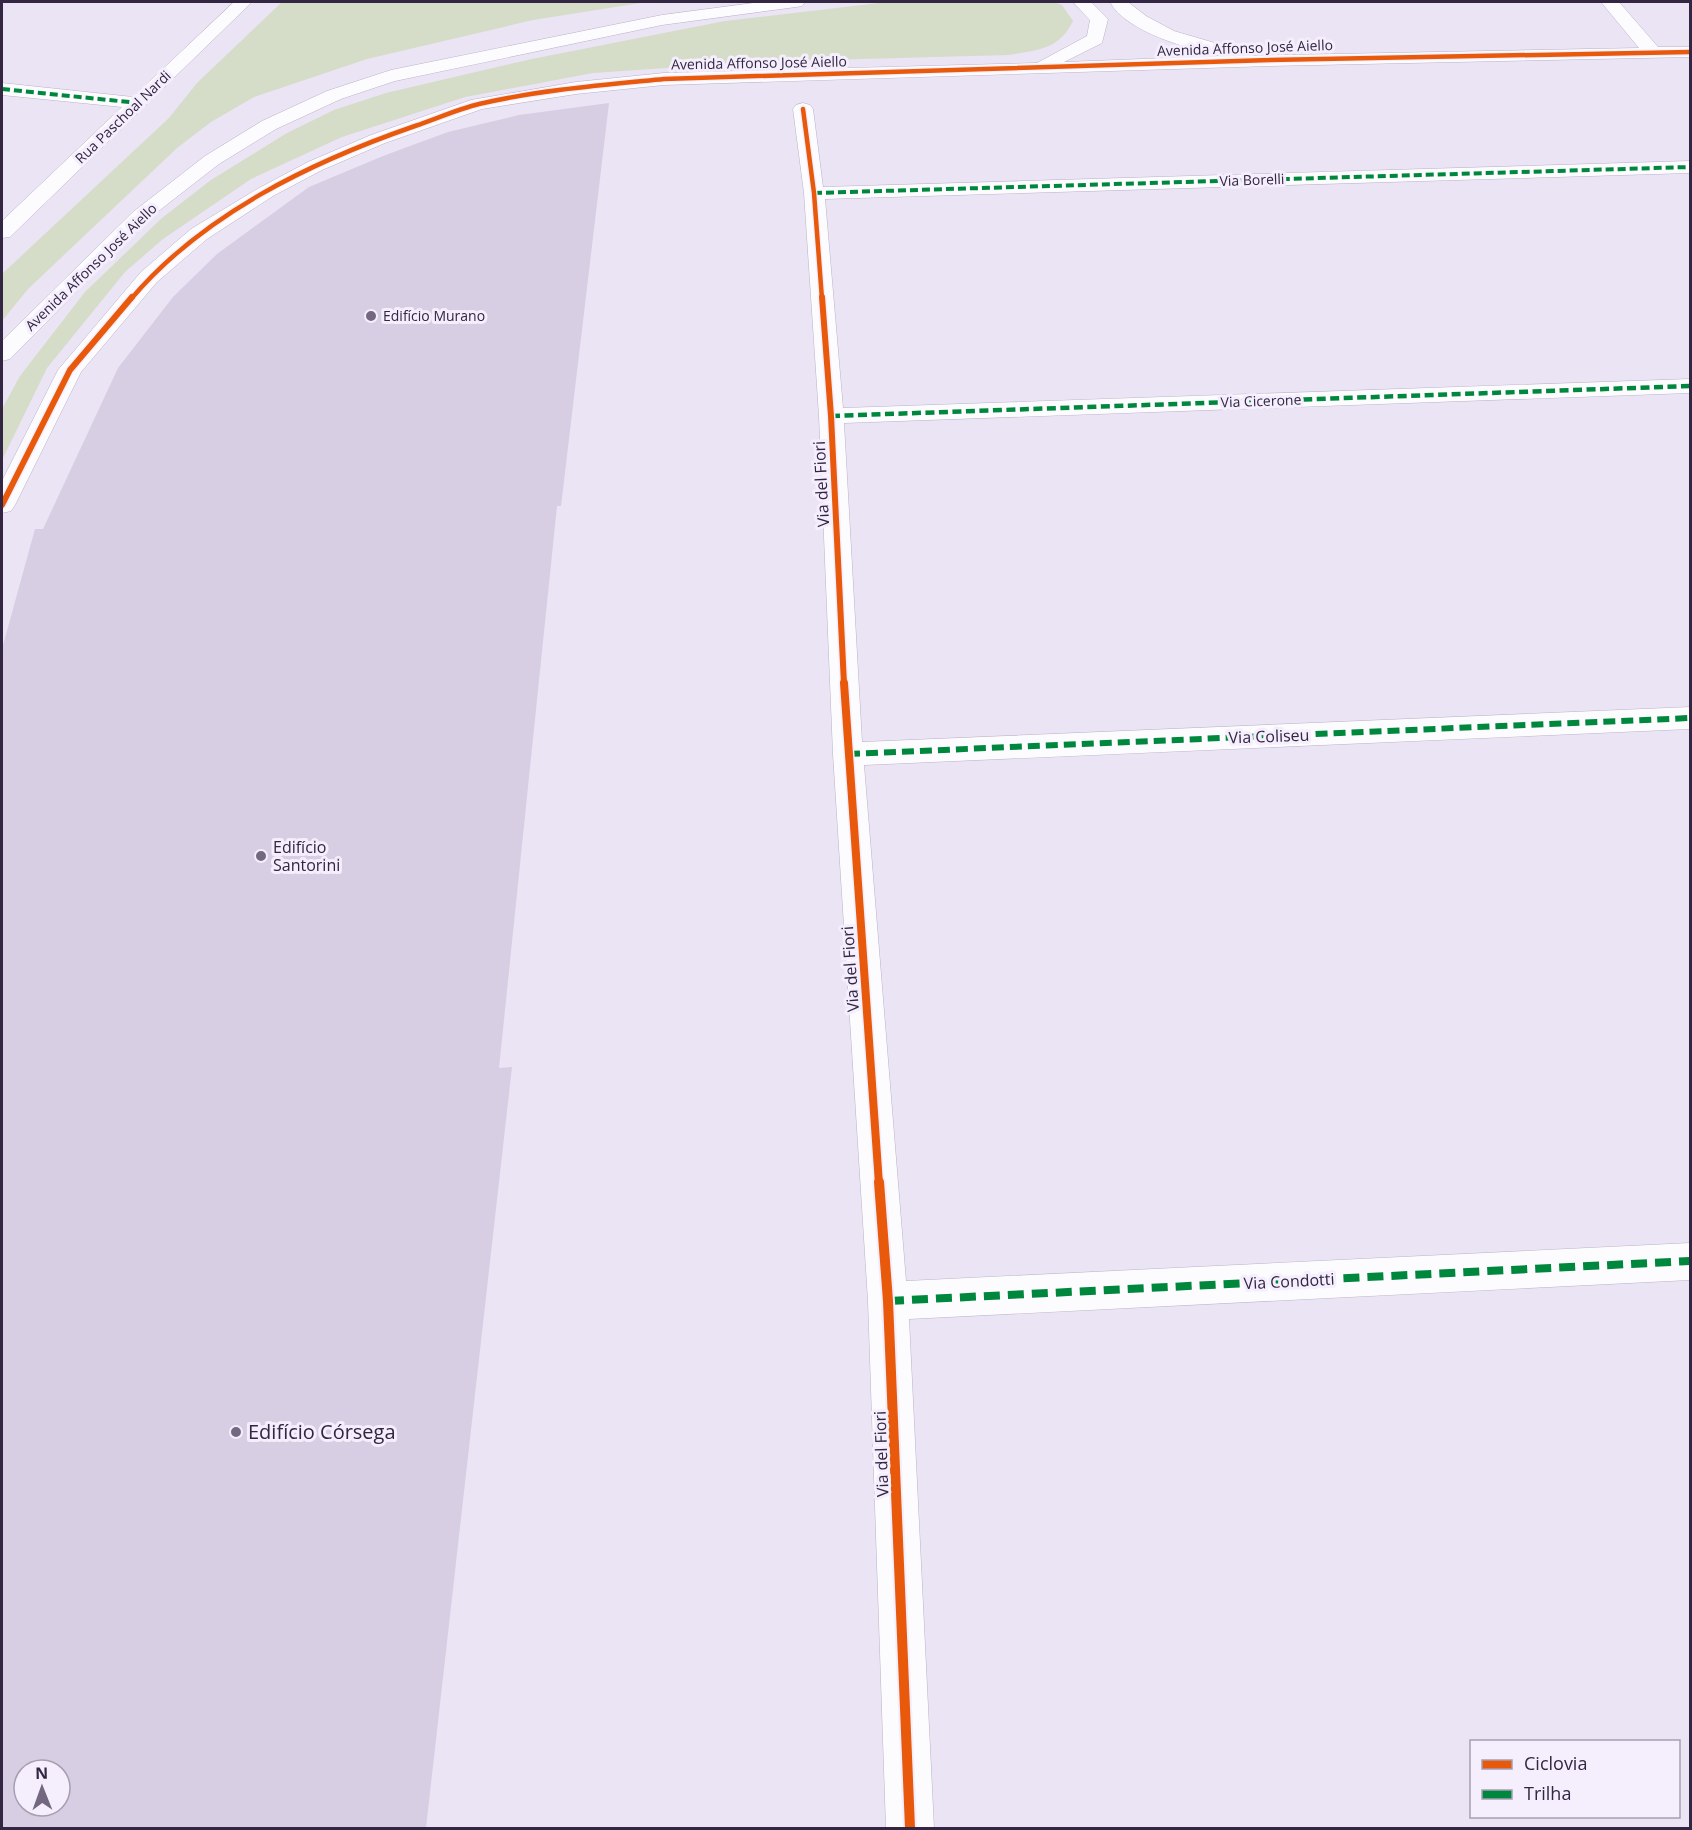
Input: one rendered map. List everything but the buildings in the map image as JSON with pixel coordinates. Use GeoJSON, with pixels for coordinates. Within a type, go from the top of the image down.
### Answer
{"type":"FeatureCollection","features":[{"type":"Feature","properties":{"kind":"street","name":"Rua Paschoal Nardi"},"geometry":{"type":"LineString","coordinates":[[2,232],[243,2]]}},
{"type":"Feature","properties":{"kind":"street","name":"Avenida Affonso José Aiello"},"geometry":{"type":"LineString","coordinates":[[2,354],[140,216],[212,160],[269,125],[334,95],[390,76],[651,23],[796,2]]}},
{"type":"Feature","properties":{"kind":"street"},"geometry":{"type":"LineString","coordinates":[[1038,69],[1096,39],[1099,19],[1081,2]]}},
{"type":"Feature","properties":{"kind":"street"},"geometry":{"type":"LineString","coordinates":[[1118,2],[1127,12],[1176,39],[1210,49],[1270,60]]}},
{"type":"Feature","properties":{"kind":"street"},"geometry":{"type":"LineString","coordinates":[[1610,2],[1652,52]]}},
{"type":"Feature","properties":{"kind":"street","name":"Avenida Affonso José Aiello"},"geometry":{"type":"LineString","coordinates":[[2,505],[70,370],[149,277],[199,234],[266,192],[315,166],[367,144],[478,104],[576,88],[664,79],[1270,60],[1690,52]]}},
{"type":"Feature","properties":{"kind":"street"},"geometry":{"type":"LineString","coordinates":[[2,89],[138,103]]}},
{"type":"Feature","properties":{"kind":"street","name":"Via del Fiori"},"geometry":{"type":"LineString","coordinates":[[803,109],[814,193],[831,416],[848,754],[888,1301],[910,1828]]}},
{"type":"Feature","properties":{"kind":"street","name":"Via Borelli"},"geometry":{"type":"LineString","coordinates":[[814,193],[1690,167]]}},
{"type":"Feature","properties":{"kind":"street","name":"Via Cicerone"},"geometry":{"type":"LineString","coordinates":[[831,416],[1690,386]]}},
{"type":"Feature","properties":{"kind":"street","name":"Via Coliseu"},"geometry":{"type":"LineString","coordinates":[[848,754],[1690,718]]}},
{"type":"Feature","properties":{"kind":"street","name":"Via Condotti"},"geometry":{"type":"LineString","coordinates":[[888,1301],[1690,1261]]}},
{"type":"Feature","properties":{"kind":"green space"},"geometry":{"type":"Polygon","coordinates":[[[282,2],[647,2],[533,20],[367,59],[254,97],[211,122],[177,148],[28,289],[2,321],[2,274],[169,118],[197,83],[282,2]]]}},
{"type":"Feature","properties":{"kind":"green space"},"geometry":{"type":"Polygon","coordinates":[[[888,2],[1053,2],[1062,5],[1073,21],[1061,38],[1054,43],[1038,50],[1008,55],[755,62],[593,73],[465,97],[342,137],[251,179],[163,239],[125,272],[47,368],[2,460],[2,409],[20,376],[85,292],[162,218],[211,180],[287,133],[334,110],[386,93],[532,59],[725,21],[888,2]]]}},
{"type":"Feature","properties":{"kind":"marked path"},"geometry":{"type":"LineString","coordinates":[[2,89],[138,103]]}},
{"type":"Feature","properties":{"kind":"marked path"},"geometry":{"type":"LineString","coordinates":[[814,193],[1690,167]]}},
{"type":"Feature","properties":{"kind":"marked path"},"geometry":{"type":"LineString","coordinates":[[831,416],[1690,386]]}},
{"type":"Feature","properties":{"kind":"marked path"},"geometry":{"type":"LineString","coordinates":[[848,754],[1690,718]]}},
{"type":"Feature","properties":{"kind":"marked path"},"geometry":{"type":"LineString","coordinates":[[888,1301],[1690,1261]]}},
{"type":"Feature","properties":{"kind":"cycle path"},"geometry":{"type":"LineString","coordinates":[[2,505],[70,370],[149,277],[199,234],[266,192],[315,166],[378,139],[478,104],[576,88],[664,79],[1270,60],[1690,52]]}},
{"type":"Feature","properties":{"kind":"cycle path"},"geometry":{"type":"LineString","coordinates":[[803,109],[814,193],[831,416],[848,754],[888,1301],[910,1828]]}},
{"type":"Feature","properties":{"kind":"place","name":"Edifício Murano"},"geometry":{"type":"Point","coordinates":[371,316]}},
{"type":"Feature","properties":{"kind":"place","name":"Edifício Santorini"},"geometry":{"type":"Point","coordinates":[261,856]}},
{"type":"Feature","properties":{"kind":"place","name":"Edifício Córsega"},"geometry":{"type":"Point","coordinates":[236,1432]}}]}
